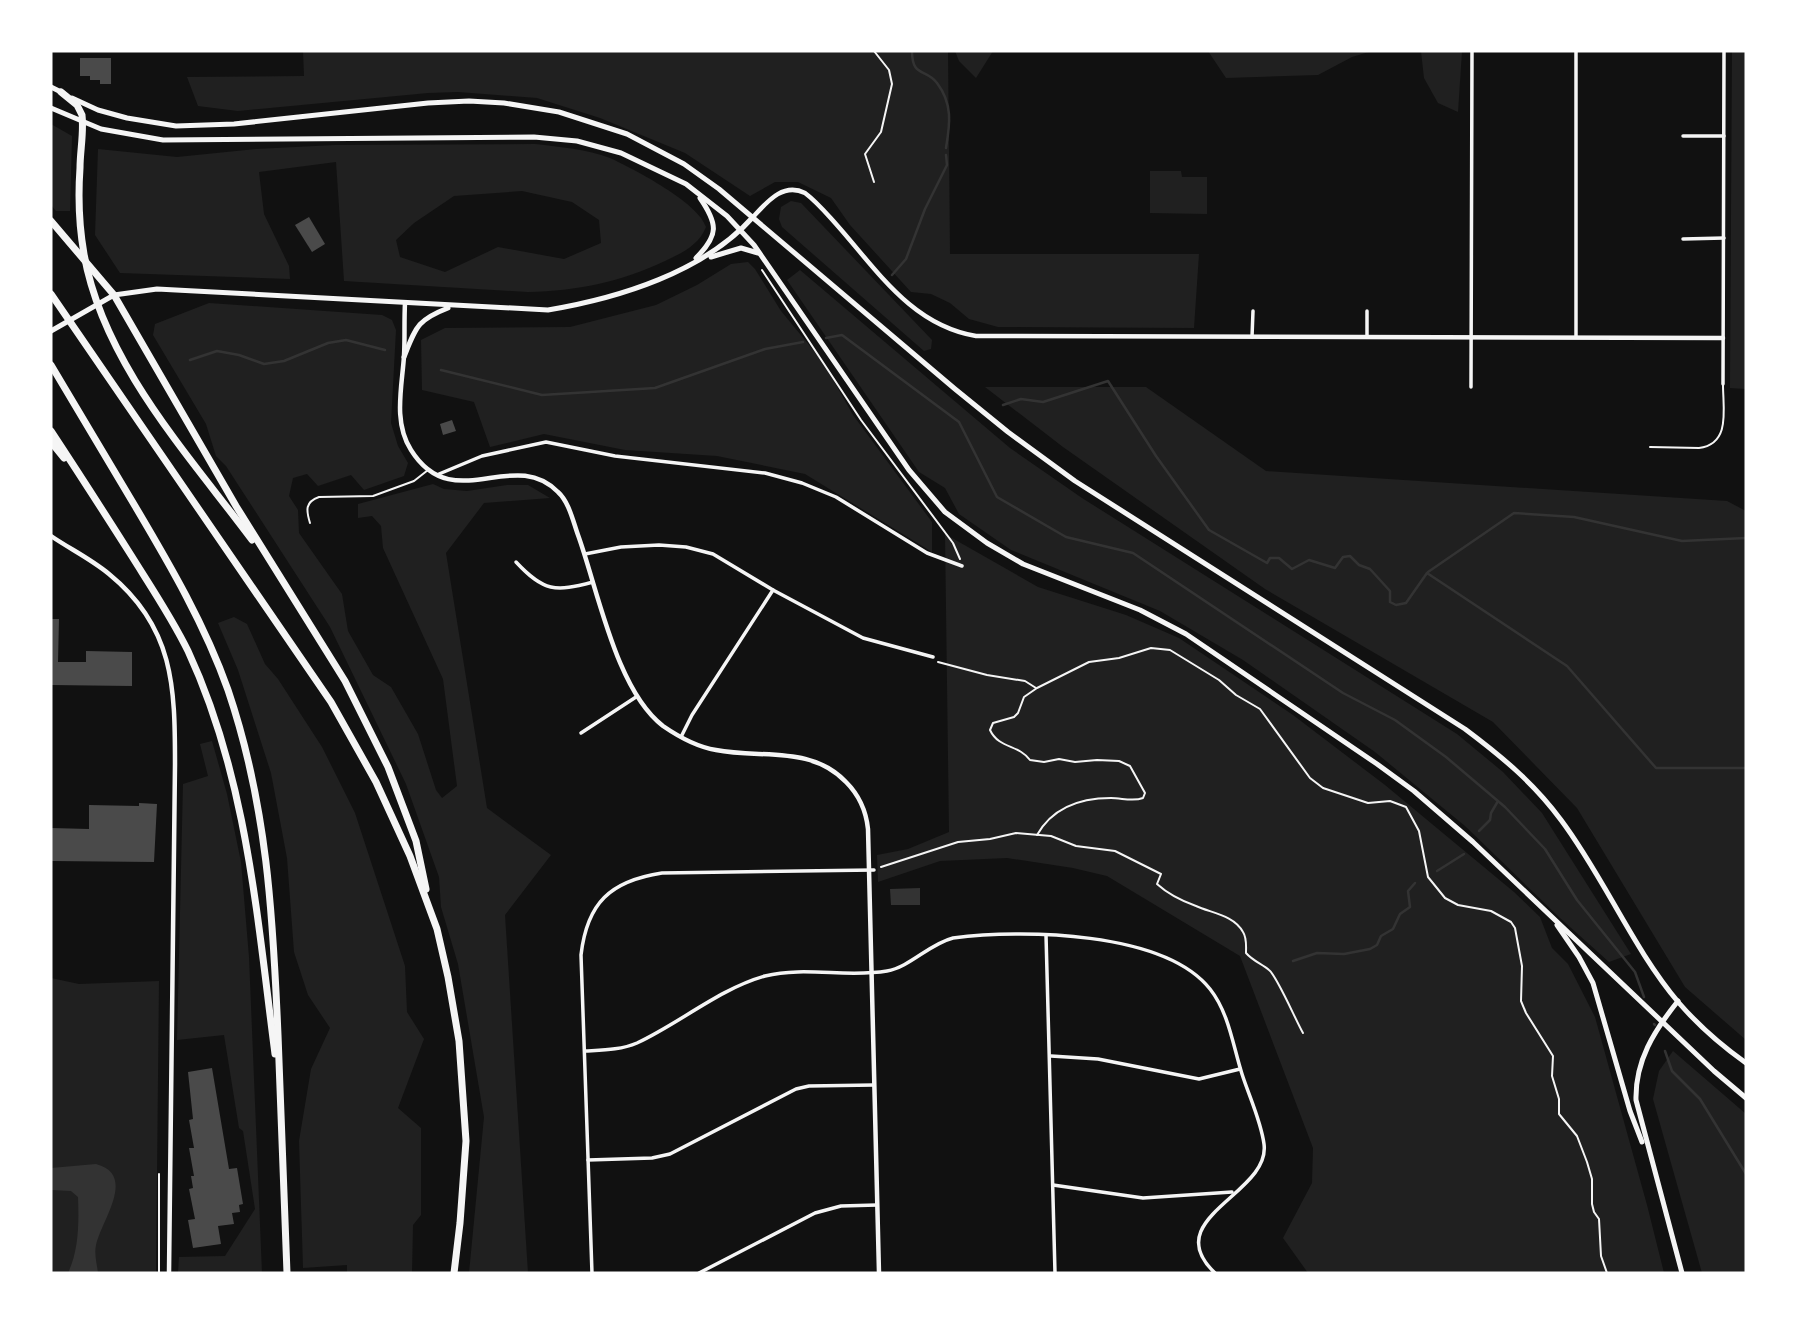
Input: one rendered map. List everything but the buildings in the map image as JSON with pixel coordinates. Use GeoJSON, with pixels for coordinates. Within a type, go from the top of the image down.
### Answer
{"type":"FeatureCollection","features":[{"type":"Feature","properties":{"kind":"highway"},"geometry":{"type":"LineString","coordinates":[[61,92],[76,105],[83,122],[79,202],[83,252],[99,311],[113,344],[162,419],[280,577]]}},
{"type":"Feature","properties":{"kind":"highway"},"geometry":{"type":"LineString","coordinates":[[51,221],[114,295],[280,577],[345,681],[388,767],[416,841],[430,910]]}},
{"type":"Feature","properties":{"kind":"highway"},"geometry":{"type":"LineString","coordinates":[[51,295],[331,702],[376,782],[410,856],[437,929],[449,977],[459,1041],[466,1141],[454,1273]]}},
{"type":"Feature","properties":{"kind":"highway"},"geometry":{"type":"LineString","coordinates":[[51,365],[188,599],[227,688],[241,733],[256,791],[273,919],[287,1273]]}},
{"type":"Feature","properties":{"kind":"highway"},"geometry":{"type":"LineString","coordinates":[[51,431],[171,620],[188,652],[223,746],[248,849],[281,1100]]}},
{"type":"Feature","properties":{"kind":"highway"},"geometry":{"type":"LineString","coordinates":[[51,442],[84,481]]}},
{"type":"Feature","properties":{"kind":"main road"},"geometry":{"type":"LineString","coordinates":[[51,86],[112,114],[176,126],[234,124],[450,102],[504,103],[533,107],[609,127],[647,143],[702,177],[753,217],[955,389],[1075,481],[1465,729],[1499,754],[1526,778],[1562,821],[1678,1001],[1718,1042],[1746,1063]]}},
{"type":"Feature","properties":{"kind":"main road"},"geometry":{"type":"LineString","coordinates":[[51,108],[119,133],[163,139],[556,138],[600,146],[666,173],[696,192],[741,230],[762,256],[909,470],[946,512],[987,543],[1023,564],[1162,620],[1264,685],[1423,798],[1746,1098]]}},
{"type":"Feature","properties":{"kind":"main road"},"geometry":{"type":"LineString","coordinates":[[691,263],[707,247],[714,231],[713,216],[696,192]]}},
{"type":"Feature","properties":{"kind":"main road"},"geometry":{"type":"LineString","coordinates":[[51,331],[114,295],[170,289],[548,310],[584,304],[642,287],[715,251],[753,217]]}},
{"type":"Feature","properties":{"kind":"main road"},"geometry":{"type":"LineString","coordinates":[[691,263],[741,248],[750,249],[762,256]]}},
{"type":"Feature","properties":{"kind":"main road"},"geometry":{"type":"LineString","coordinates":[[404,357],[419,324],[428,316],[452,306]]}},
{"type":"Feature","properties":{"kind":"main road"},"geometry":{"type":"LineString","coordinates":[[1549,914],[1579,957],[1592,983],[1630,1111],[1653,1170]]}},
{"type":"Feature","properties":{"kind":"main road"},"geometry":{"type":"LineString","coordinates":[[1678,1001],[1646,1049],[1636,1080],[1637,1110],[1682,1273]]}},
{"type":"Feature","properties":{"kind":"street"},"geometry":{"type":"LineString","coordinates":[[1471,387],[1472,51]]}},
{"type":"Feature","properties":{"kind":"street"},"geometry":{"type":"LineString","coordinates":[[1576,51],[1576,337]]}},
{"type":"Feature","properties":{"kind":"street"},"geometry":{"type":"LineString","coordinates":[[1723,384],[1724,51]]}},
{"type":"Feature","properties":{"kind":"street"},"geometry":{"type":"LineString","coordinates":[[1683,136],[1724,136]]}},
{"type":"Feature","properties":{"kind":"street"},"geometry":{"type":"LineString","coordinates":[[753,217],[768,201],[783,191],[793,189],[805,193],[909,305],[932,322],[958,332],[985,336],[1723,338]]}},
{"type":"Feature","properties":{"kind":"street"},"geometry":{"type":"LineString","coordinates":[[1683,239],[1724,238]]}},
{"type":"Feature","properties":{"kind":"street"},"geometry":{"type":"LineString","coordinates":[[405,303],[402,428],[411,450],[428,469],[450,481],[517,474],[538,478],[562,495],[585,554],[622,667],[636,697],[649,712],[681,737],[713,750],[811,759],[840,776],[856,793],[867,818],[871,870],[879,1273]]}},
{"type":"Feature","properties":{"kind":"street"},"geometry":{"type":"LineString","coordinates":[[1252,337],[1253,311]]}},
{"type":"Feature","properties":{"kind":"street"},"geometry":{"type":"LineString","coordinates":[[1367,311],[1367,337]]}},
{"type":"Feature","properties":{"kind":"street"},"geometry":{"type":"LineString","coordinates":[[438,475],[482,456],[546,442],[615,456],[765,473],[802,483],[836,497],[927,553],[962,566]]}},
{"type":"Feature","properties":{"kind":"street"},"geometry":{"type":"LineString","coordinates":[[51,536],[102,569],[133,597],[148,617],[161,642],[174,691],[169,1273]]}},
{"type":"Feature","properties":{"kind":"street"},"geometry":{"type":"LineString","coordinates":[[585,554],[639,545],[686,547],[713,554],[863,638],[933,657]]}},
{"type":"Feature","properties":{"kind":"street"},"geometry":{"type":"LineString","coordinates":[[516,562],[532,579],[549,588],[564,589],[593,582]]}},
{"type":"Feature","properties":{"kind":"street"},"geometry":{"type":"LineString","coordinates":[[681,737],[692,715],[773,590]]}},
{"type":"Feature","properties":{"kind":"street"},"geometry":{"type":"LineString","coordinates":[[581,733],[636,697]]}},
{"type":"Feature","properties":{"kind":"street"},"geometry":{"type":"LineString","coordinates":[[592,1273],[581,956],[590,916],[597,904],[629,881],[662,873],[871,870]]}},
{"type":"Feature","properties":{"kind":"street"},"geometry":{"type":"LineString","coordinates":[[1046,935],[1055,1273]]}},
{"type":"Feature","properties":{"kind":"street"},"geometry":{"type":"LineString","coordinates":[[585,1051],[614,1049],[636,1043],[726,993],[765,976],[806,972],[889,971],[931,946],[953,938],[1083,936],[1115,941],[1153,954],[1194,974],[1212,991],[1227,1024],[1261,1133],[1264,1153],[1256,1172],[1234,1192],[1201,1231],[1200,1255],[1203,1263],[1215,1273]]}},
{"type":"Feature","properties":{"kind":"street"},"geometry":{"type":"LineString","coordinates":[[1051,1056],[1098,1059],[1199,1079],[1240,1069]]}},
{"type":"Feature","properties":{"kind":"street"},"geometry":{"type":"LineString","coordinates":[[589,1160],[652,1158],[670,1154],[796,1089],[809,1086],[874,1085]]}},
{"type":"Feature","properties":{"kind":"street"},"geometry":{"type":"LineString","coordinates":[[1053,1185],[1143,1198],[1234,1192]]}},
{"type":"Feature","properties":{"kind":"street"},"geometry":{"type":"LineString","coordinates":[[699,1273],[815,1213],[841,1206],[877,1205]]}},
{"type":"Feature","properties":{"kind":"lane"},"geometry":{"type":"LineString","coordinates":[[1650,447],[1699,448],[1707,447],[1717,440],[1723,424],[1723,384]]}},
{"type":"Feature","properties":{"kind":"lane"},"geometry":{"type":"LineString","coordinates":[[310,523],[307,510],[313,499],[373,496],[415,481],[428,469]]}},
{"type":"Feature","properties":{"kind":"path"},"geometry":{"type":"LineString","coordinates":[[874,51],[889,70],[891,84],[881,132],[865,154],[874,182]]}},
{"type":"Feature","properties":{"kind":"path"},"geometry":{"type":"LineString","coordinates":[[762,270],[861,420],[953,543],[962,566]]}},
{"type":"Feature","properties":{"kind":"path"},"geometry":{"type":"LineString","coordinates":[[1037,835],[1061,807],[1091,799],[1139,800],[1145,793],[1130,766],[1119,761],[1030,760],[1017,748],[1007,748],[993,738],[990,730],[993,723],[1014,716],[1024,697],[1037,688],[1089,662],[1119,658],[1152,648],[1170,650],[1260,709],[1311,778],[1323,788],[1368,803],[1398,803],[1406,807],[1422,840],[1428,877],[1445,898],[1458,905],[1491,911],[1511,922],[1515,928],[1522,965],[1521,1000],[1526,1013],[1553,1056],[1552,1076],[1559,1099],[1559,1114],[1577,1136],[1587,1162],[1592,1179],[1592,1204],[1599,1219],[1601,1256],[1607,1273]]}},
{"type":"Feature","properties":{"kind":"path"},"geometry":{"type":"LineString","coordinates":[[933,657],[937,662],[1024,681],[1037,688]]}},
{"type":"Feature","properties":{"kind":"path"},"geometry":{"type":"LineString","coordinates":[[871,870],[965,841],[990,839],[1010,833],[1051,836],[1076,846],[1118,852],[1161,874],[1157,884],[1165,891],[1195,906],[1215,911],[1239,926],[1245,936],[1246,953],[1269,970],[1280,984],[1280,991],[1295,1014],[1303,1033]]}},
{"type":"Feature","properties":{"kind":"path"},"geometry":{"type":"LineString","coordinates":[[159,1174],[159,1273]]}},
{"type":"Feature","properties":{"kind":"shaded area"},"geometry":{"type":"Polygon","coordinates":[[[303,51],[948,51],[950,254],[1199,254],[1194,328],[998,327],[969,319],[950,303],[931,294],[911,292],[850,225],[831,198],[798,182],[775,182],[750,196],[685,153],[600,118],[537,98],[458,92],[428,93],[238,111],[198,106],[187,77],[304,76],[303,51]]]}},
{"type":"Feature","properties":{"kind":"shaded area"},"geometry":{"type":"Polygon","coordinates":[[[955,51],[993,51],[976,78],[959,61],[955,51]]]}},
{"type":"Feature","properties":{"kind":"shaded area"},"geometry":{"type":"Polygon","coordinates":[[[1208,51],[1372,51],[1352,57],[1318,75],[1226,78],[1208,51]]]}},
{"type":"Feature","properties":{"kind":"shaded area"},"geometry":{"type":"Polygon","coordinates":[[[1421,51],[1462,51],[1458,112],[1438,103],[1424,78],[1421,51]]]}},
{"type":"Feature","properties":{"kind":"shaded area"},"geometry":{"type":"Polygon","coordinates":[[[1732,51],[1746,51],[1746,389],[1730,388],[1732,51]]]}},
{"type":"Feature","properties":{"kind":"shaded area"},"geometry":{"type":"Polygon","coordinates":[[[51,124],[72,136],[70,211],[56,211],[51,205],[51,124]]]}},
{"type":"Feature","properties":{"kind":"shaded area"},"geometry":{"type":"Polygon","coordinates":[[[535,144],[592,152],[649,178],[691,208],[706,227],[694,244],[671,258],[632,275],[564,290],[528,292],[344,281],[336,162],[259,172],[264,214],[289,266],[290,279],[120,273],[95,235],[98,149],[177,157],[335,145],[535,144]],[[522,191],[454,196],[414,223],[396,240],[400,257],[445,272],[498,247],[564,259],[601,243],[599,220],[572,202],[522,191]]]}},
{"type":"Feature","properties":{"kind":"shaded area"},"geometry":{"type":"Polygon","coordinates":[[[1150,171],[1181,171],[1182,177],[1207,177],[1207,214],[1150,213],[1150,171]]]}},
{"type":"Feature","properties":{"kind":"shaded area"},"geometry":{"type":"Polygon","coordinates":[[[791,201],[801,203],[932,340],[931,349],[924,351],[782,227],[779,219],[781,207],[791,201]]]}},
{"type":"Feature","properties":{"kind":"shaded area"},"geometry":{"type":"Polygon","coordinates":[[[748,262],[781,311],[823,362],[853,415],[932,522],[932,552],[805,474],[717,456],[625,450],[544,434],[490,447],[474,402],[422,390],[421,340],[445,328],[570,327],[656,305],[697,285],[731,264],[748,262]]]}},
{"type":"Feature","properties":{"kind":"shaded area"},"geometry":{"type":"Polygon","coordinates":[[[800,270],[1010,448],[1082,498],[1457,734],[1503,772],[1542,813],[1631,954],[1609,962],[1465,826],[1375,752],[1243,660],[1160,611],[1011,550],[959,514],[945,488],[919,472],[787,280],[800,270]]]}},
{"type":"Feature","properties":{"kind":"shaded area"},"geometry":{"type":"Polygon","coordinates":[[[209,303],[382,315],[392,320],[396,330],[391,423],[398,446],[408,463],[404,476],[364,490],[351,475],[318,486],[307,474],[293,478],[289,496],[298,510],[299,533],[342,594],[348,631],[373,675],[391,687],[418,734],[436,790],[442,798],[457,786],[443,679],[383,548],[381,526],[372,516],[358,518],[358,504],[433,484],[444,489],[467,491],[528,485],[550,498],[484,503],[446,553],[487,808],[551,855],[505,915],[528,1273],[469,1273],[484,1117],[458,964],[441,907],[439,877],[406,784],[330,627],[226,466],[216,456],[206,424],[153,335],[155,324],[209,303]]]}},
{"type":"Feature","properties":{"kind":"shaded area"},"geometry":{"type":"Polygon","coordinates":[[[985,387],[1146,387],[1266,471],[1727,501],[1746,511],[1746,1040],[1685,987],[1577,808],[1493,722],[1265,589],[1063,447],[985,387]]]}},
{"type":"Feature","properties":{"kind":"shaded area"},"geometry":{"type":"Polygon","coordinates":[[[945,534],[1038,587],[1126,615],[1179,638],[1293,715],[1385,785],[1514,892],[1540,917],[1552,948],[1568,964],[1595,1017],[1664,1273],[1308,1273],[1283,1238],[1312,1183],[1313,1148],[1240,956],[1107,876],[1073,868],[1007,858],[940,861],[878,882],[877,855],[908,849],[949,832],[945,534]]]}},
{"type":"Feature","properties":{"kind":"shaded area"},"geometry":{"type":"Polygon","coordinates":[[[234,617],[247,624],[265,664],[278,679],[322,747],[355,813],[405,966],[407,1012],[424,1039],[398,1108],[421,1128],[421,1215],[413,1225],[412,1273],[347,1273],[347,1265],[303,1268],[299,1141],[311,1069],[330,1028],[308,995],[294,952],[287,858],[271,773],[238,670],[218,623],[234,617]]]}},
{"type":"Feature","properties":{"kind":"shaded area"},"geometry":{"type":"Polygon","coordinates":[[[212,741],[227,794],[241,862],[249,957],[262,1273],[178,1273],[179,1257],[225,1256],[255,1209],[224,1035],[177,1040],[183,784],[208,776],[200,744],[212,741]]]}},
{"type":"Feature","properties":{"kind":"shaded area"},"geometry":{"type":"Polygon","coordinates":[[[920,888],[920,905],[891,905],[890,889],[920,888]]]}},
{"type":"Feature","properties":{"kind":"shaded area"},"geometry":{"type":"Polygon","coordinates":[[[51,978],[79,984],[159,981],[156,1273],[51,1273],[51,978]]]}},
{"type":"Feature","properties":{"kind":"shaded area"},"geometry":{"type":"Polygon","coordinates":[[[1673,1051],[1746,1114],[1746,1273],[1702,1273],[1653,1099],[1659,1071],[1673,1051]]]}},
{"type":"Feature","properties":{"kind":"shaded area"},"geometry":{"type":"Polygon","coordinates":[[[96,1164],[108,1170],[114,1178],[116,1188],[96,1245],[98,1273],[68,1273],[76,1245],[78,1197],[71,1191],[51,1190],[51,1168],[96,1164]]]}},
{"type":"Feature","properties":{"kind":"waterway"},"geometry":{"type":"LineString","coordinates":[[912,51],[914,65],[933,78],[946,99],[949,122],[946,148]]}},
{"type":"Feature","properties":{"kind":"waterway"},"geometry":{"type":"LineString","coordinates":[[892,275],[906,259],[925,209],[947,165],[946,155]]}},
{"type":"Feature","properties":{"kind":"waterway"},"geometry":{"type":"LineString","coordinates":[[826,338],[842,335],[959,422],[997,497],[1066,537],[1133,553],[1343,693],[1395,720],[1446,757],[1505,807],[1545,849],[1577,900],[1635,972],[1644,997]]}},
{"type":"Feature","properties":{"kind":"waterway"},"geometry":{"type":"LineString","coordinates":[[190,360],[217,351],[264,364],[284,361],[328,343],[346,340],[385,350]]}},
{"type":"Feature","properties":{"kind":"waterway"},"geometry":{"type":"LineString","coordinates":[[441,370],[542,395],[655,388],[765,349],[803,342]]}},
{"type":"Feature","properties":{"kind":"waterway"},"geometry":{"type":"LineString","coordinates":[[1003,405],[1021,399],[1043,402],[1108,381],[1156,456],[1209,530],[1267,563],[1270,558],[1279,558],[1292,569],[1309,560],[1335,568],[1343,557],[1350,556],[1359,565],[1370,569],[1390,591],[1390,602],[1396,605],[1406,603],[1427,573],[1567,666],[1656,768],[1746,768]]}},
{"type":"Feature","properties":{"kind":"waterway"},"geometry":{"type":"LineString","coordinates":[[1428,572],[1514,513],[1574,517],[1682,541],[1746,538]]}},
{"type":"Feature","properties":{"kind":"waterway"},"geometry":{"type":"LineString","coordinates":[[1479,831],[1490,820],[1498,801]]}},
{"type":"Feature","properties":{"kind":"waterway"},"geometry":{"type":"LineString","coordinates":[[1437,871],[1464,854]]}},
{"type":"Feature","properties":{"kind":"waterway"},"geometry":{"type":"LineString","coordinates":[[1293,961],[1317,953],[1344,954],[1377,945],[1381,936],[1393,929],[1400,914],[1410,907],[1408,891],[1415,883]]}},
{"type":"Feature","properties":{"kind":"waterway"},"geometry":{"type":"LineString","coordinates":[[1665,1051],[1672,1071],[1700,1099],[1746,1174]]}}]}
